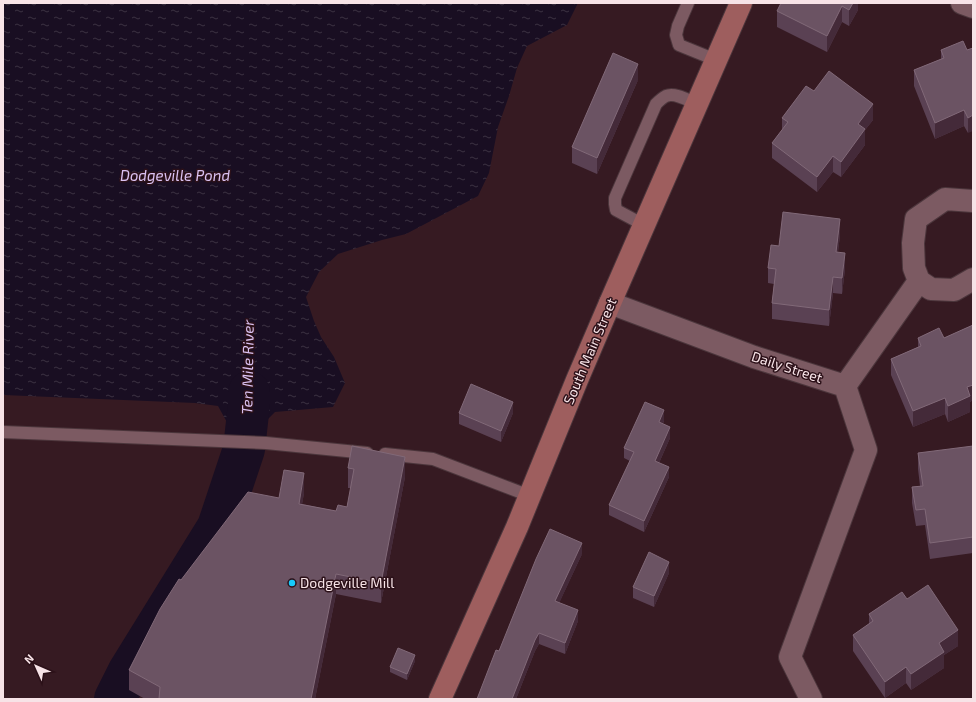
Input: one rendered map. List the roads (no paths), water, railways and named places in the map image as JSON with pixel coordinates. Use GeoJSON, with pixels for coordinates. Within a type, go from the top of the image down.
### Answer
{"type":"FeatureCollection","features":[{"type":"Feature","properties":{"kind":"main road","name":"South Main Street"},"geometry":{"type":"LineString","coordinates":[[440,699],[518,527],[610,303],[741,3]]}},
{"type":"Feature","properties":{"kind":"street"},"geometry":{"type":"LineString","coordinates":[[962,3],[973,7]]}},
{"type":"Feature","properties":{"kind":"street"},"geometry":{"type":"LineString","coordinates":[[973,201],[945,199],[916,219],[913,242],[914,268],[919,282],[931,289],[954,290],[973,279]]}},
{"type":"Feature","properties":{"kind":"street"},"geometry":{"type":"LineString","coordinates":[[811,699],[790,657],[866,450],[845,386],[919,282]]}},
{"type":"Feature","properties":{"kind":"street","name":"Daily Street"},"geometry":{"type":"LineString","coordinates":[[610,303],[754,357],[845,386]]}},
{"type":"Feature","properties":{"kind":"lane"},"geometry":{"type":"LineString","coordinates":[[688,3],[678,26],[676,35],[679,45],[716,60]]}},
{"type":"Feature","properties":{"kind":"lane"},"geometry":{"type":"LineString","coordinates":[[644,224],[616,210],[615,198],[656,104],[668,95],[676,96],[697,104]]}},
{"type":"Feature","properties":{"kind":"lane"},"geometry":{"type":"LineString","coordinates":[[3,432],[266,442],[433,459],[530,496]]}},
{"type":"Feature","properties":{"kind":"water","name":"Dodgeville Pond"},"geometry":{"type":"Polygon","coordinates":[[[3,3],[578,3],[567,25],[527,46],[517,68],[498,127],[489,173],[478,196],[406,234],[338,254],[319,272],[306,297],[321,337],[334,357],[345,383],[333,407],[275,412],[265,422],[259,453],[244,449],[224,449],[229,426],[218,406],[195,403],[3,395],[3,3]]]}},
{"type":"Feature","properties":{"kind":"waterway","name":"Ten Mile River"},"geometry":{"type":"LineString","coordinates":[[115,699],[129,671],[218,527],[244,449],[249,392]]}},
{"type":"Feature","properties":{"kind":"place","name":"Dodgeville Mill"},"geometry":{"type":"Point","coordinates":[292,583]}}]}
